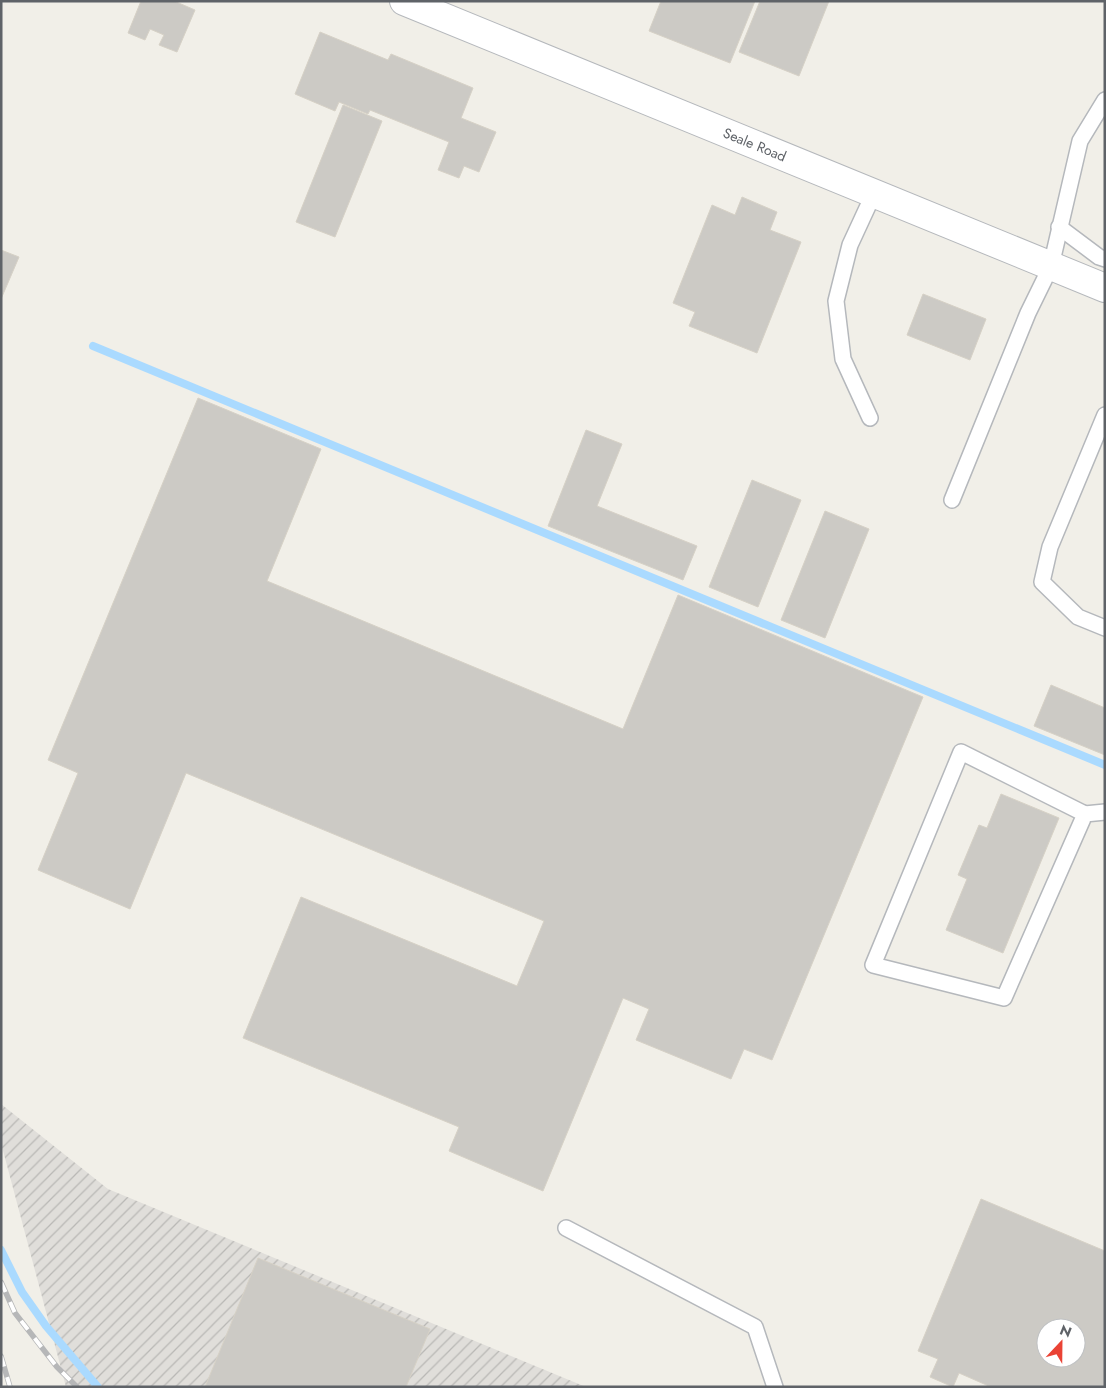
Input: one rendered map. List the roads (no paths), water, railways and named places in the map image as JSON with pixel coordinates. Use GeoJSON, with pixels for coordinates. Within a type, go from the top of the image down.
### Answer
{"type":"FeatureCollection","features":[{"type":"Feature","properties":{"kind":"street","name":"Seale Road"},"geometry":{"type":"LineString","coordinates":[[404,1],[1105,288]]}},
{"type":"Feature","properties":{"kind":"lane"},"geometry":{"type":"LineString","coordinates":[[952,500],[1028,312],[1051,266],[1080,141],[1105,100]]}},
{"type":"Feature","properties":{"kind":"lane"},"geometry":{"type":"LineString","coordinates":[[870,418],[843,359],[836,301],[850,245],[874,193]]}},
{"type":"Feature","properties":{"kind":"lane"},"geometry":{"type":"LineString","coordinates":[[1060,227],[1099,257],[1105,259]]}},
{"type":"Feature","properties":{"kind":"lane"},"geometry":{"type":"LineString","coordinates":[[1105,415],[1050,547],[1042,582],[1078,617],[1105,628]]}},
{"type":"Feature","properties":{"kind":"lane"},"geometry":{"type":"LineString","coordinates":[[1084,814],[1004,998],[873,965],[961,752],[1084,814],[1105,812]]}},
{"type":"Feature","properties":{"kind":"lane"},"geometry":{"type":"LineString","coordinates":[[566,1228],[755,1328],[775,1387]]}},
{"type":"Feature","properties":{"kind":"waterway"},"geometry":{"type":"LineString","coordinates":[[93,346],[1105,765]]}},
{"type":"Feature","properties":{"kind":"waterway"},"geometry":{"type":"LineString","coordinates":[[1,1250],[22,1292],[46,1326],[98,1387]]}},
{"type":"Feature","properties":{"kind":"railway"},"geometry":{"type":"LineString","coordinates":[[1,1282],[15,1313],[57,1367],[77,1387]]}},
{"type":"Feature","properties":{"kind":"railway"},"geometry":{"type":"LineString","coordinates":[[1,1356],[10,1387]]}}]}
